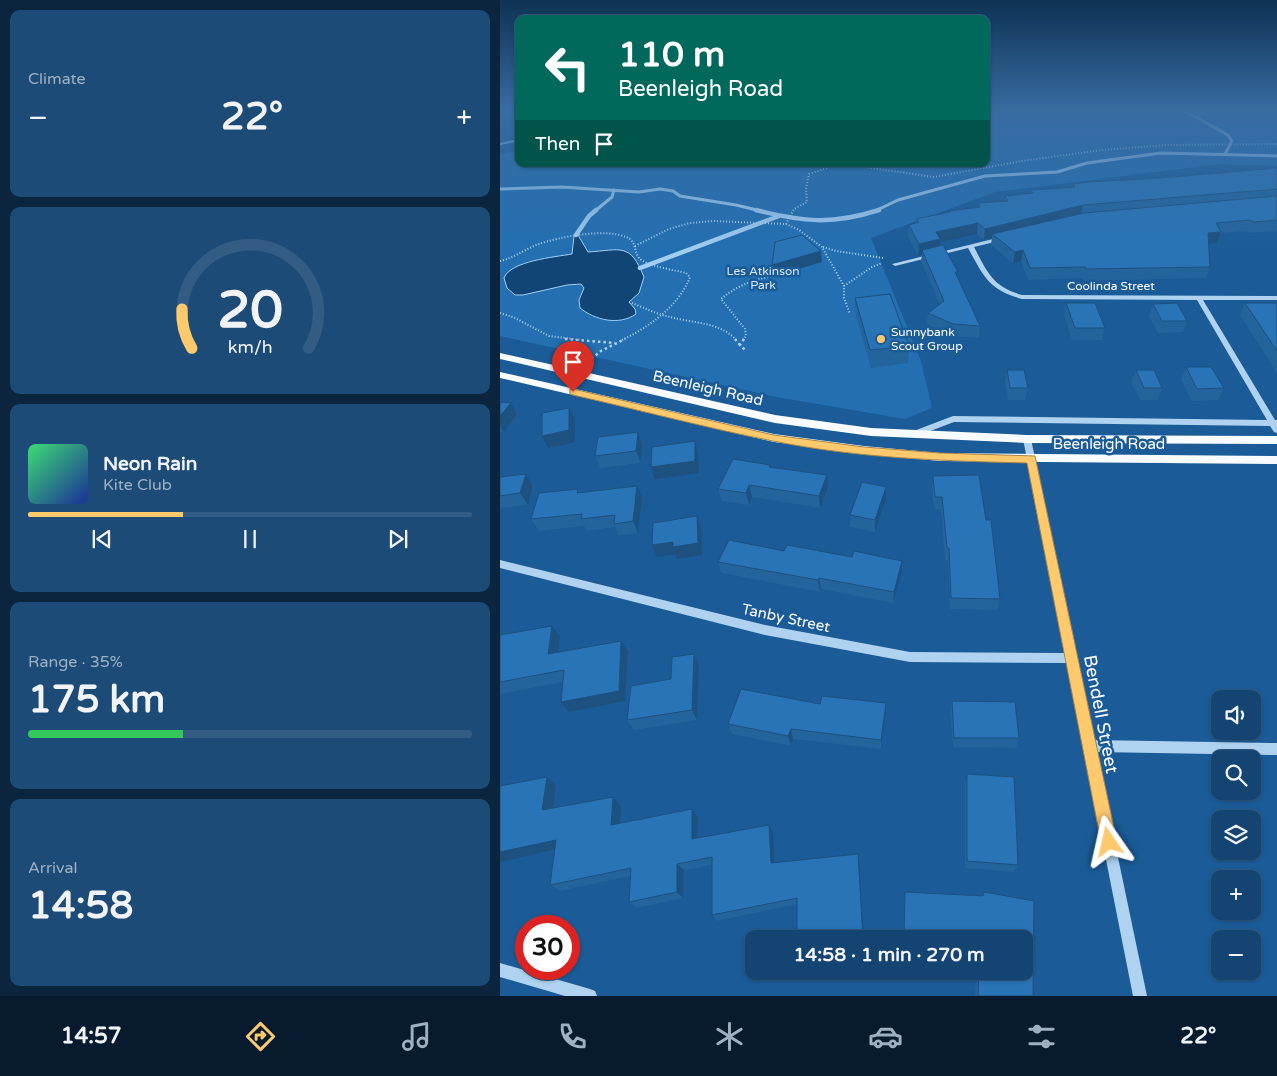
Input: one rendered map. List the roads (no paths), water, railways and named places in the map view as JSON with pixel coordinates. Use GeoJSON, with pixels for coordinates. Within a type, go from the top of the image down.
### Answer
{"type":"FeatureCollection","features":[{"type":"Feature","properties":{"kind":"main road","name":"Beenleigh Road"},"geometry":{"type":"LineString","coordinates":[[500,356],[775,419],[871,432],[1028,440],[1277,440]]}},
{"type":"Feature","properties":{"kind":"main road","name":"Beenleigh Road"},"geometry":{"type":"LineString","coordinates":[[500,375],[774,438],[864,450],[940,457],[1277,460]]}},
{"type":"Feature","properties":{"kind":"street"},"geometry":{"type":"LineString","coordinates":[[894,264],[1007,237]]}},
{"type":"Feature","properties":{"kind":"street","name":"Coolinda Street"},"geometry":{"type":"LineString","coordinates":[[970,246],[993,286],[1006,293],[1022,297],[1277,298]]}},
{"type":"Feature","properties":{"kind":"street"},"geometry":{"type":"LineString","coordinates":[[1199,298],[1276,425]]}},
{"type":"Feature","properties":{"kind":"street","name":"Beenleigh Road"},"geometry":{"type":"LineString","coordinates":[[911,435],[953,419],[1276,425]]}},
{"type":"Feature","properties":{"kind":"street","name":"Bendell Street"},"geometry":{"type":"LineString","coordinates":[[1028,440],[1140,996]]}},
{"type":"Feature","properties":{"kind":"street","name":"Tanby Street"},"geometry":{"type":"LineString","coordinates":[[500,564],[765,630],[910,657],[1072,658]]}},
{"type":"Feature","properties":{"kind":"street"},"geometry":{"type":"LineString","coordinates":[[1090,746],[1277,749]]}},
{"type":"Feature","properties":{"kind":"street"},"geometry":{"type":"LineString","coordinates":[[500,970],[590,996]]}},
{"type":"Feature","properties":{"kind":"waterway"},"geometry":{"type":"LineString","coordinates":[[875,211],[898,200],[985,176],[1057,172],[1087,163],[1128,157]]}},
{"type":"Feature","properties":{"kind":"waterway"},"geometry":{"type":"LineString","coordinates":[[500,189],[562,187],[614,190]]}},
{"type":"Feature","properties":{"kind":"waterway"},"geometry":{"type":"LineString","coordinates":[[614,190],[639,192],[660,189],[673,191],[680,196],[761,211]]}},
{"type":"Feature","properties":{"kind":"waterway"},"geometry":{"type":"LineString","coordinates":[[595,211],[612,197],[614,190]]}},
{"type":"Feature","properties":{"kind":"waterway"},"geometry":{"type":"LineString","coordinates":[[576,235],[589,216],[596,210]]}},
{"type":"Feature","properties":{"kind":"waterway"},"geometry":{"type":"LineString","coordinates":[[756,210],[788,217],[818,220],[847,218],[879,210]]}},
{"type":"Feature","properties":{"kind":"waterway"},"geometry":{"type":"LineString","coordinates":[[640,268],[779,216]]}},
{"type":"Feature","properties":{"kind":"place","name":"Sunnybank Scout Group"},"geometry":{"type":"Point","coordinates":[881,339]}},
{"type":"Feature","properties":{"kind":"park label","name":"Les Atkinson Park"},"geometry":{"type":"Point","coordinates":[763,278]}}]}
